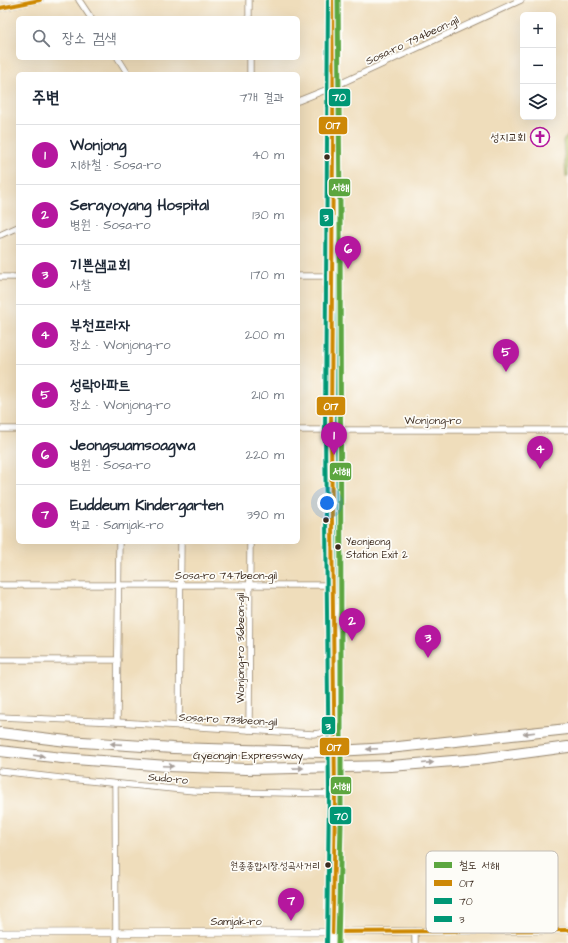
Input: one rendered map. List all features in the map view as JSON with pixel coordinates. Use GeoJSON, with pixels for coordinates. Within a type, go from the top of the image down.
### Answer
{"type":"FeatureCollection","features":[{"type":"Feature","properties":{"kind":"highway","name":"Gyeongin Expressway"},"geometry":{"type":"LineString","coordinates":[[0,733],[67,741],[173,748],[320,752],[396,747],[568,729]]}},
{"type":"Feature","properties":{"kind":"highway","name":"Gyeongin Expressway"},"geometry":{"type":"LineString","coordinates":[[0,751],[62,758],[152,765],[246,769],[391,766],[478,759],[568,747]]}},
{"type":"Feature","properties":{"kind":"street"},"geometry":{"type":"LineString","coordinates":[[0,8],[40,0]]}},
{"type":"Feature","properties":{"kind":"street"},"geometry":{"type":"LineString","coordinates":[[79,0],[90,16]]}},
{"type":"Feature","properties":{"kind":"street"},"geometry":{"type":"LineString","coordinates":[[249,0],[249,16]]}},
{"type":"Feature","properties":{"kind":"street"},"geometry":{"type":"LineString","coordinates":[[334,0],[331,430],[334,738]]}},
{"type":"Feature","properties":{"kind":"street","name":"Sosa-ro 794beon-gil"},"geometry":{"type":"LineString","coordinates":[[300,100],[334,87],[521,0]]}},
{"type":"Feature","properties":{"kind":"street"},"geometry":{"type":"LineString","coordinates":[[119,60],[127,72]]}},
{"type":"Feature","properties":{"kind":"street"},"geometry":{"type":"LineString","coordinates":[[250,60],[250,72]]}},
{"type":"Feature","properties":{"kind":"street"},"geometry":{"type":"LineString","coordinates":[[0,235],[16,228]]}},
{"type":"Feature","properties":{"kind":"street"},"geometry":{"type":"LineString","coordinates":[[300,276],[332,276]]}},
{"type":"Feature","properties":{"kind":"street"},"geometry":{"type":"LineString","coordinates":[[0,277],[16,277]]}},
{"type":"Feature","properties":{"kind":"street"},"geometry":{"type":"LineString","coordinates":[[0,429],[16,429]]}},
{"type":"Feature","properties":{"kind":"street","name":"Wonjong-ro"},"geometry":{"type":"LineString","coordinates":[[300,430],[568,430]]}},
{"type":"Feature","properties":{"kind":"street"},"geometry":{"type":"LineString","coordinates":[[117,722],[119,544]]}},
{"type":"Feature","properties":{"kind":"street"},"geometry":{"type":"LineString","coordinates":[[179,726],[181,544]]}},
{"type":"Feature","properties":{"kind":"street","name":"Wonjong-ro 36beon-gil"},"geometry":{"type":"LineString","coordinates":[[250,544],[250,730]]}},
{"type":"Feature","properties":{"kind":"street","name":"Sosa-ro 747beon-gil"},"geometry":{"type":"LineString","coordinates":[[0,585],[333,585]]}},
{"type":"Feature","properties":{"kind":"street"},"geometry":{"type":"LineString","coordinates":[[0,660],[118,660]]}},
{"type":"Feature","properties":{"kind":"street","name":"Sosa-ro 733beon-gil"},"geometry":{"type":"LineString","coordinates":[[0,717],[117,722],[313,734],[321,733],[334,723]]}},
{"type":"Feature","properties":{"kind":"street","name":"Sudo-ro"},"geometry":{"type":"LineString","coordinates":[[0,771],[69,780],[194,791],[335,794]]}},
{"type":"Feature","properties":{"kind":"street"},"geometry":{"type":"LineString","coordinates":[[333,943],[334,776]]}},
{"type":"Feature","properties":{"kind":"street"},"geometry":{"type":"LineString","coordinates":[[115,784],[116,943]]}},
{"type":"Feature","properties":{"kind":"street","name":"Samjak-ro"},"geometry":{"type":"LineString","coordinates":[[558,930],[568,930]]}},
{"type":"Feature","properties":{"kind":"street"},"geometry":{"type":"LineString","coordinates":[[415,931],[415,943]]}},
{"type":"Feature","properties":{"kind":"street","name":"Samjak-ro"},"geometry":{"type":"LineString","coordinates":[[0,933],[426,931]]}},
{"type":"Feature","properties":{"kind":"green space"},"geometry":{"type":"Polygon","coordinates":[[[568,135],[568,177],[566,177],[563,141],[568,135]]]}},
{"type":"Feature","properties":{"kind":"tunnel"},"geometry":{"type":"LineString","coordinates":[[334,738],[334,771]]}},
{"type":"Feature","properties":{"kind":"rail line","name":"서해"},"geometry":{"type":"LineString","coordinates":[[338,0],[341,662],[341,826],[338,943]]}},
{"type":"Feature","properties":{"kind":"transit line","name":"017"},"geometry":{"type":"LineString","coordinates":[[0,8],[40,0]]}},
{"type":"Feature","properties":{"kind":"transit line","name":"3"},"geometry":{"type":"LineString","coordinates":[[327,943],[329,794],[325,430],[328,0]]}},
{"type":"Feature","properties":{"kind":"transit line","name":"017"},"geometry":{"type":"LineString","coordinates":[[333,932],[335,794],[331,430],[334,0]]}},
{"type":"Feature","properties":{"kind":"transit line","name":"70"},"geometry":{"type":"LineString","coordinates":[[339,943],[341,794],[337,430],[340,0]]}},
{"type":"Feature","properties":{"kind":"transit line","name":"017"},"geometry":{"type":"LineString","coordinates":[[558,930],[568,930]]}},
{"type":"Feature","properties":{"kind":"transit line","name":"017"},"geometry":{"type":"LineString","coordinates":[[333,932],[426,931]]}},
{"type":"Feature","properties":{"kind":"place","name":"성지교회"},"geometry":{"type":"Point","coordinates":[540,137]}},
{"type":"Feature","properties":{"kind":"place","name":"Jeongsuamsoagwa"},"geometry":{"type":"Point","coordinates":[348,269]}},
{"type":"Feature","properties":{"kind":"place","name":"성락아파트"},"geometry":{"type":"Point","coordinates":[506,372]}},
{"type":"Feature","properties":{"kind":"place","name":"Wonjong"},"geometry":{"type":"Point","coordinates":[334,455]}},
{"type":"Feature","properties":{"kind":"place","name":"부천프라자"},"geometry":{"type":"Point","coordinates":[540,469]}},
{"type":"Feature","properties":{"kind":"place","name":"Yeonjeong Station Exit 2"},"geometry":{"type":"Point","coordinates":[338,547]}},
{"type":"Feature","properties":{"kind":"place","name":"Serayoyang Hospital"},"geometry":{"type":"Point","coordinates":[352,641]}},
{"type":"Feature","properties":{"kind":"place","name":"기쁜샘교회"},"geometry":{"type":"Point","coordinates":[428,658]}},
{"type":"Feature","properties":{"kind":"place","name":"원종종합시장.성곡사거리"},"geometry":{"type":"Point","coordinates":[328,865]}},
{"type":"Feature","properties":{"kind":"place","name":"Euddeum Kindergarten"},"geometry":{"type":"Point","coordinates":[291,921]}}]}
